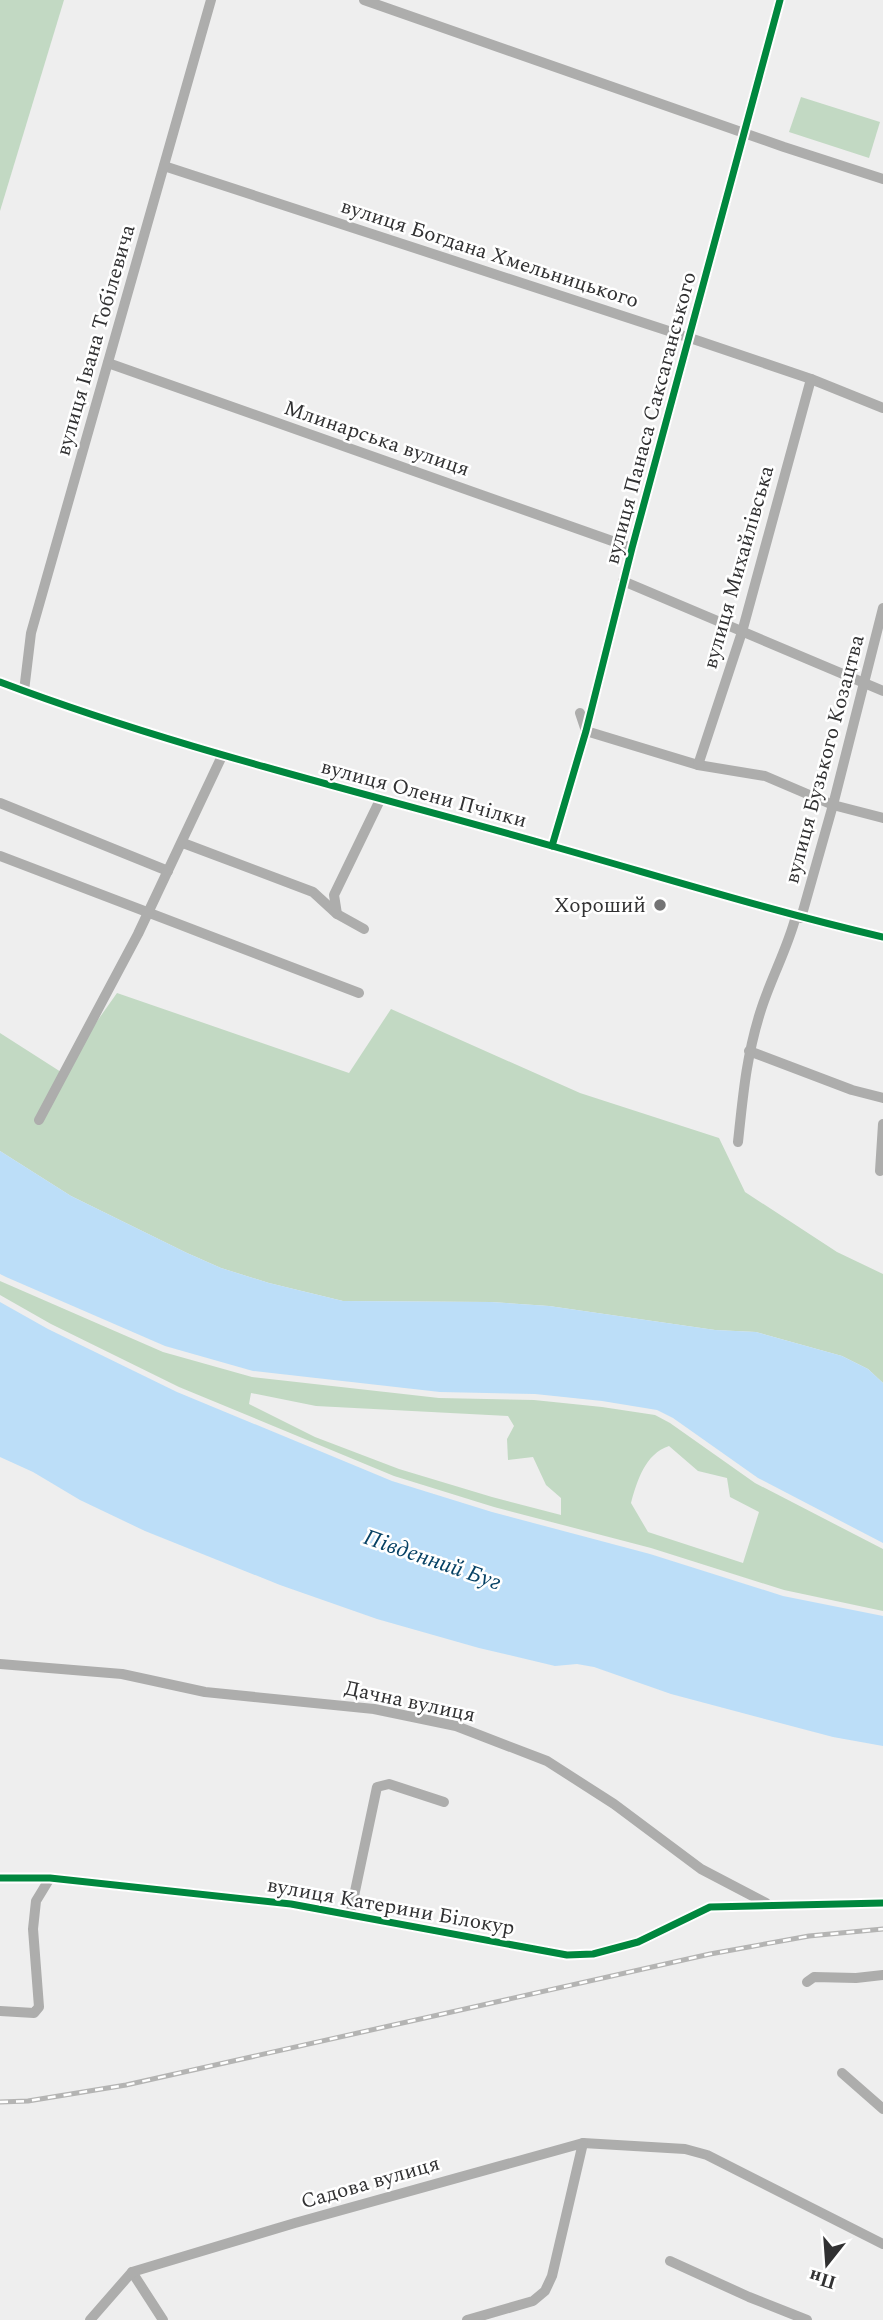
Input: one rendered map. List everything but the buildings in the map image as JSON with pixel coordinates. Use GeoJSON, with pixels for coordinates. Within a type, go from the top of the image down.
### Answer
{"type":"FeatureCollection","features":[{"type":"Feature","properties":{"kind":"street","name":"вулиця Івана Тобілевича"},"geometry":{"type":"LineString","coordinates":[[24,691],[31,633],[211,0]]}},
{"type":"Feature","properties":{"kind":"street"},"geometry":{"type":"LineString","coordinates":[[364,0],[746,134],[883,179]]}},
{"type":"Feature","properties":{"kind":"street","name":"вулиця Панаса Саксаганського"},"geometry":{"type":"LineString","coordinates":[[552,846],[586,731],[632,548],[746,134],[780,0]]}},
{"type":"Feature","properties":{"kind":"street","name":"вулиця Богдана Хмельницького"},"geometry":{"type":"LineString","coordinates":[[164,166],[690,338],[811,379],[883,408]]}},
{"type":"Feature","properties":{"kind":"street","name":"Млинарська вулиця"},"geometry":{"type":"LineString","coordinates":[[108,363],[632,548]]}},
{"type":"Feature","properties":{"kind":"street","name":"вулиця Михайлівська"},"geometry":{"type":"LineString","coordinates":[[698,765],[741,632],[811,379]]}},
{"type":"Feature","properties":{"kind":"street"},"geometry":{"type":"LineString","coordinates":[[624,581],[883,691]]}},
{"type":"Feature","properties":{"kind":"street","name":"вулиця Бузького Козацтва"},"geometry":{"type":"LineString","coordinates":[[799,917],[833,805],[883,608]]}},
{"type":"Feature","properties":{"kind":"street","name":"вулиця Олени Пчілки"},"geometry":{"type":"LineString","coordinates":[[0,682],[222,756],[799,917],[883,937]]}},
{"type":"Feature","properties":{"kind":"street"},"geometry":{"type":"LineString","coordinates":[[580,713],[586,731],[698,765],[765,776],[833,805],[883,818]]}},
{"type":"Feature","properties":{"kind":"street"},"geometry":{"type":"LineString","coordinates":[[39,1120],[183,843],[222,756]]}},
{"type":"Feature","properties":{"kind":"street"},"geometry":{"type":"LineString","coordinates":[[337,914],[334,895],[380,800]]}},
{"type":"Feature","properties":{"kind":"street"},"geometry":{"type":"LineString","coordinates":[[0,803],[168,871]]}},
{"type":"Feature","properties":{"kind":"street"},"geometry":{"type":"LineString","coordinates":[[183,843],[313,892],[337,914],[364,929]]}},
{"type":"Feature","properties":{"kind":"street"},"geometry":{"type":"LineString","coordinates":[[0,856],[359,993]]}},
{"type":"Feature","properties":{"kind":"street"},"geometry":{"type":"LineString","coordinates":[[738,1142],[749,1051],[761,1010],[799,917]]}},
{"type":"Feature","properties":{"kind":"street"},"geometry":{"type":"LineString","coordinates":[[749,1051],[852,1090],[883,1098]]}},
{"type":"Feature","properties":{"kind":"street"},"geometry":{"type":"LineString","coordinates":[[880,1171],[883,1124]]}},
{"type":"Feature","properties":{"kind":"street","name":"Дачна вулиця"},"geometry":{"type":"LineString","coordinates":[[0,1664],[122,1674],[205,1692],[374,1709],[457,1726],[547,1761],[623,1810],[701,1869],[767,1904]]}},
{"type":"Feature","properties":{"kind":"street","name":"вулиця Катерини Білокур"},"geometry":{"type":"LineString","coordinates":[[350,1915],[377,1787],[389,1784],[444,1802]]}},
{"type":"Feature","properties":{"kind":"street","name":"вулиця Катерини Білокур"},"geometry":{"type":"LineString","coordinates":[[0,1878],[50,1878],[291,1904],[567,1955],[593,1954],[638,1942],[710,1907],[883,1903]]}},
{"type":"Feature","properties":{"kind":"street"},"geometry":{"type":"LineString","coordinates":[[0,2011],[34,2013],[39,2007],[33,1929],[36,1901],[50,1878]]}},
{"type":"Feature","properties":{"kind":"street"},"geometry":{"type":"LineString","coordinates":[[807,1982],[814,1977],[856,1978],[883,1975]]}},
{"type":"Feature","properties":{"kind":"street"},"geometry":{"type":"LineString","coordinates":[[842,2073],[883,2109]]}},
{"type":"Feature","properties":{"kind":"street"},"geometry":{"type":"LineString","coordinates":[[467,2320],[533,2301],[545,2291],[552,2276],[583,2143]]}},
{"type":"Feature","properties":{"kind":"street","name":"Садова вулиця"},"geometry":{"type":"LineString","coordinates":[[132,2272],[295,2223],[583,2143],[685,2149],[706,2155],[883,2244]]}},
{"type":"Feature","properties":{"kind":"street"},"geometry":{"type":"LineString","coordinates":[[670,2260],[749,2297],[807,2320]]}},
{"type":"Feature","properties":{"kind":"street"},"geometry":{"type":"LineString","coordinates":[[90,2320],[132,2272],[163,2320]]}},
{"type":"Feature","properties":{"kind":"green space"},"geometry":{"type":"Polygon","coordinates":[[[0,0],[64,0],[0,211],[0,0]]]}},
{"type":"Feature","properties":{"kind":"green space"},"geometry":{"type":"Polygon","coordinates":[[[801,97],[880,122],[869,158],[789,132],[801,97]]]}},
{"type":"Feature","properties":{"kind":"green space"},"geometry":{"type":"Polygon","coordinates":[[[117,993],[349,1073],[391,1009],[580,1093],[719,1138],[745,1192],[837,1252],[883,1274],[883,1383],[868,1369],[842,1356],[756,1332],[715,1330],[549,1306],[491,1302],[343,1301],[221,1268],[71,1196],[0,1151],[0,1033],[61,1072],[117,993]]]}},
{"type":"Feature","properties":{"kind":"green space"},"geometry":{"type":"Polygon","coordinates":[[[0,1281],[163,1352],[252,1377],[439,1398],[534,1400],[655,1415],[755,1483],[883,1549],[883,1611],[784,1590],[651,1548],[494,1507],[394,1476],[179,1387],[51,1324],[0,1295],[0,1281]],[[251,1393],[249,1404],[315,1437],[399,1469],[561,1515],[561,1498],[546,1485],[533,1457],[508,1460],[507,1439],[514,1426],[508,1416],[316,1406],[251,1393]],[[669,1446],[654,1455],[643,1469],[631,1503],[648,1532],[743,1563],[759,1512],[730,1497],[727,1478],[698,1471],[669,1446]]]}},
{"type":"Feature","properties":{"kind":"water"},"geometry":{"type":"Polygon","coordinates":[[[0,1151],[71,1196],[187,1253],[221,1268],[269,1283],[343,1301],[491,1302],[549,1306],[715,1330],[756,1332],[842,1356],[868,1369],[883,1383],[883,1543],[758,1478],[673,1418],[657,1410],[535,1394],[440,1392],[253,1371],[165,1346],[6,1277],[0,1274],[0,1151]]]}},
{"type":"Feature","properties":{"kind":"water","name":"Південний Буг"},"geometry":{"type":"Polygon","coordinates":[[[0,1302],[48,1329],[177,1392],[392,1481],[492,1512],[650,1554],[783,1596],[883,1616],[883,1746],[833,1737],[671,1694],[594,1667],[577,1664],[555,1666],[377,1619],[280,1585],[145,1531],[80,1500],[33,1472],[0,1457],[0,1302]]]}},
{"type":"Feature","properties":{"kind":"railway"},"geometry":{"type":"LineString","coordinates":[[0,2102],[28,2101],[126,2085],[710,1954],[809,1936],[883,1929]]}},
{"type":"Feature","properties":{"kind":"cycle path"},"geometry":{"type":"LineString","coordinates":[[552,846],[586,731],[632,548],[780,0]]}},
{"type":"Feature","properties":{"kind":"cycle path"},"geometry":{"type":"LineString","coordinates":[[0,682],[136,729],[274,770],[758,905],[883,937]]}},
{"type":"Feature","properties":{"kind":"cycle path"},"geometry":{"type":"LineString","coordinates":[[0,1878],[50,1878],[291,1904],[567,1955],[593,1954],[638,1942],[710,1907],[883,1903]]}},
{"type":"Feature","properties":{"kind":"place","name":"Хороший"},"geometry":{"type":"Point","coordinates":[660,905]}}]}
